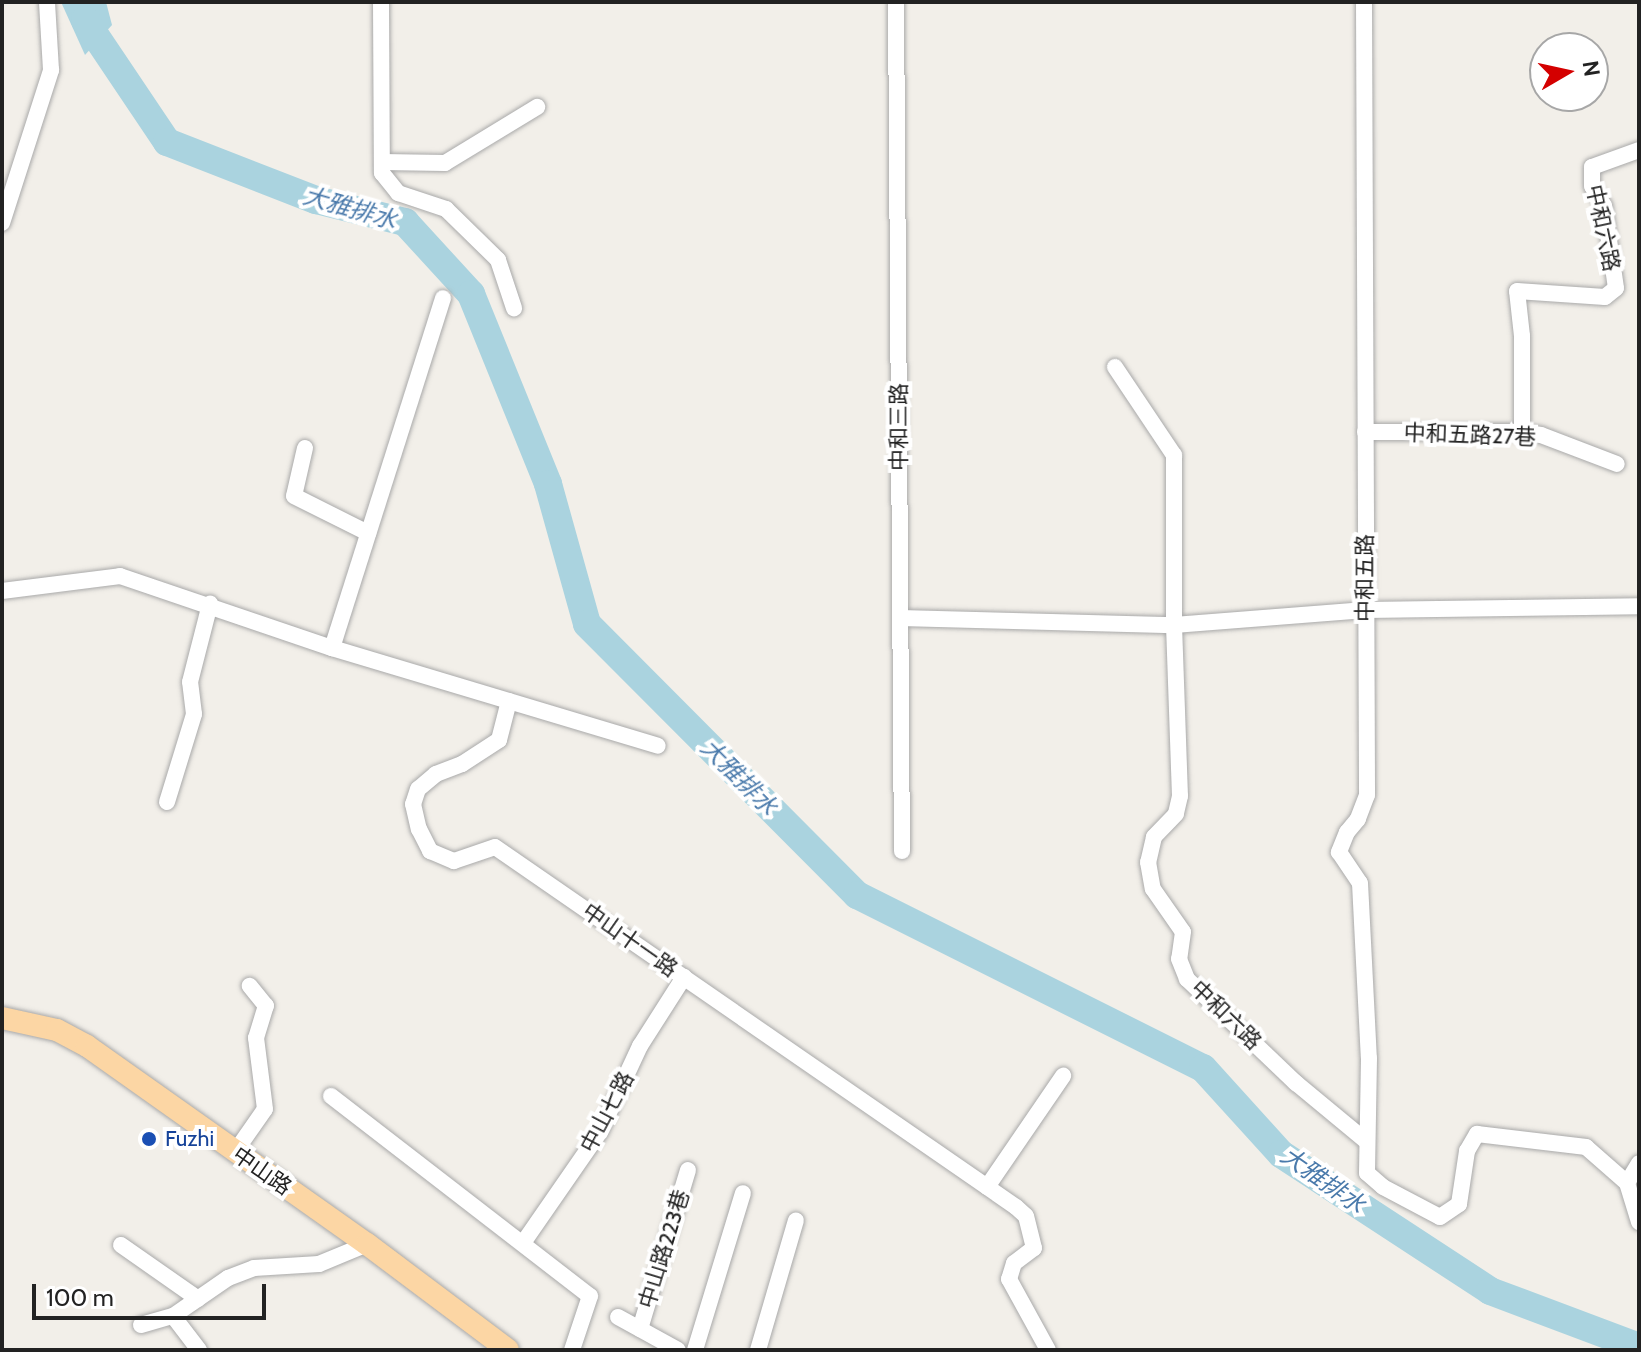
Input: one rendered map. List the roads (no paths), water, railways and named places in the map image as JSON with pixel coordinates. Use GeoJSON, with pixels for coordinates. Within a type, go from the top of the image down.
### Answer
{"type":"FeatureCollection","features":[{"type":"Feature","properties":{"kind":"main road","name":"中山路"},"geometry":{"type":"LineString","coordinates":[[2,1018],[57,1030],[87,1046],[367,1244],[508,1350]]}},
{"type":"Feature","properties":{"kind":"street"},"geometry":{"type":"LineString","coordinates":[[2,223],[51,70],[47,2]]}},
{"type":"Feature","properties":{"kind":"street"},"geometry":{"type":"LineString","coordinates":[[381,2],[382,173],[398,193],[446,209],[498,260],[514,308]]}},
{"type":"Feature","properties":{"kind":"street","name":"中和三路"},"geometry":{"type":"LineString","coordinates":[[896,2],[902,851]]}},
{"type":"Feature","properties":{"kind":"street","name":"中和五路"},"geometry":{"type":"LineString","coordinates":[[1364,2],[1367,795],[1358,819],[1347,832],[1339,852],[1360,883],[1369,1058],[1365,1140]]}},
{"type":"Feature","properties":{"kind":"street"},"geometry":{"type":"LineString","coordinates":[[382,162],[445,163],[537,107]]}},
{"type":"Feature","properties":{"kind":"street","name":"中和六路"},"geometry":{"type":"LineString","coordinates":[[1522,432],[1522,336],[1517,291],[1605,297],[1616,288],[1604,206],[1592,186],[1592,167],[1639,150]]}},
{"type":"Feature","properties":{"kind":"street"},"geometry":{"type":"LineString","coordinates":[[332,648],[443,298]]}},
{"type":"Feature","properties":{"kind":"street","name":"中和六路"},"geometry":{"type":"LineString","coordinates":[[1115,367],[1174,455],[1174,625],[1180,796],[1176,814],[1154,837],[1148,862],[1153,889],[1183,932],[1179,959],[1187,979],[1296,1083],[1365,1140]]}},
{"type":"Feature","properties":{"kind":"street","name":"中和五路27巷"},"geometry":{"type":"LineString","coordinates":[[1365,432],[1522,432],[1541,435],[1617,464]]}},
{"type":"Feature","properties":{"kind":"street"},"geometry":{"type":"LineString","coordinates":[[305,448],[294,496],[368,533]]}},
{"type":"Feature","properties":{"kind":"street"},"geometry":{"type":"LineString","coordinates":[[2,591],[120,576],[210,604],[332,648],[658,746]]}},
{"type":"Feature","properties":{"kind":"street"},"geometry":{"type":"LineString","coordinates":[[167,802],[194,714],[190,682],[210,604]]}},
{"type":"Feature","properties":{"kind":"street"},"geometry":{"type":"LineString","coordinates":[[900,618],[1174,625],[1365,612],[1639,606]]}},
{"type":"Feature","properties":{"kind":"street","name":"中山十一路"},"geometry":{"type":"LineString","coordinates":[[509,701],[499,740],[462,764],[436,774],[418,789],[413,804],[419,829],[430,851],[454,861],[495,847],[1026,1216],[1034,1248],[1014,1263],[1009,1279],[1048,1350]]}},
{"type":"Feature","properties":{"kind":"street","name":"中山七路"},"geometry":{"type":"LineString","coordinates":[[523,1243],[600,1132],[640,1046],[684,977]]}},
{"type":"Feature","properties":{"kind":"street"},"geometry":{"type":"LineString","coordinates":[[235,1152],[265,1109],[256,1038],[266,1006],[250,986]]}},
{"type":"Feature","properties":{"kind":"street"},"geometry":{"type":"LineString","coordinates":[[987,1187],[1063,1076]]}},
{"type":"Feature","properties":{"kind":"street"},"geometry":{"type":"LineString","coordinates":[[331,1096],[590,1296],[572,1350]]}},
{"type":"Feature","properties":{"kind":"street"},"geometry":{"type":"LineString","coordinates":[[1365,1140],[1367,1173],[1383,1187],[1440,1217],[1459,1204],[1467,1151],[1477,1134],[1586,1147],[1627,1183],[1639,1222]]}},
{"type":"Feature","properties":{"kind":"street"},"geometry":{"type":"LineString","coordinates":[[1627,1183],[1639,1163]]}},
{"type":"Feature","properties":{"kind":"street","name":"中山路223巷"},"geometry":{"type":"LineString","coordinates":[[640,1329],[688,1170]]}},
{"type":"Feature","properties":{"kind":"street"},"geometry":{"type":"LineString","coordinates":[[695,1350],[743,1193]]}},
{"type":"Feature","properties":{"kind":"street"},"geometry":{"type":"LineString","coordinates":[[758,1350],[796,1220]]}},
{"type":"Feature","properties":{"kind":"street"},"geometry":{"type":"LineString","coordinates":[[141,1325],[173,1316],[228,1278],[254,1268],[319,1264],[367,1244]]}},
{"type":"Feature","properties":{"kind":"street"},"geometry":{"type":"LineString","coordinates":[[121,1245],[198,1299]]}},
{"type":"Feature","properties":{"kind":"street"},"geometry":{"type":"LineString","coordinates":[[173,1316],[199,1350]]}},
{"type":"Feature","properties":{"kind":"street","name":"中山路223巷"},"geometry":{"type":"LineString","coordinates":[[618,1317],[678,1350]]}},
{"type":"Feature","properties":{"kind":"water"},"geometry":{"type":"Polygon","coordinates":[[[61,2],[106,2],[112,25],[85,55],[61,2]]]}},
{"type":"Feature","properties":{"kind":"waterway","name":"大雅排水"},"geometry":{"type":"LineString","coordinates":[[86,2],[85,20],[167,142],[316,200],[405,222],[471,294],[548,484],[587,624],[857,895],[1203,1068],[1281,1154],[1490,1291],[1639,1347]]}},
{"type":"Feature","properties":{"kind":"place","name":"Fuzhi"},"geometry":{"type":"Point","coordinates":[149,1139]}}]}
